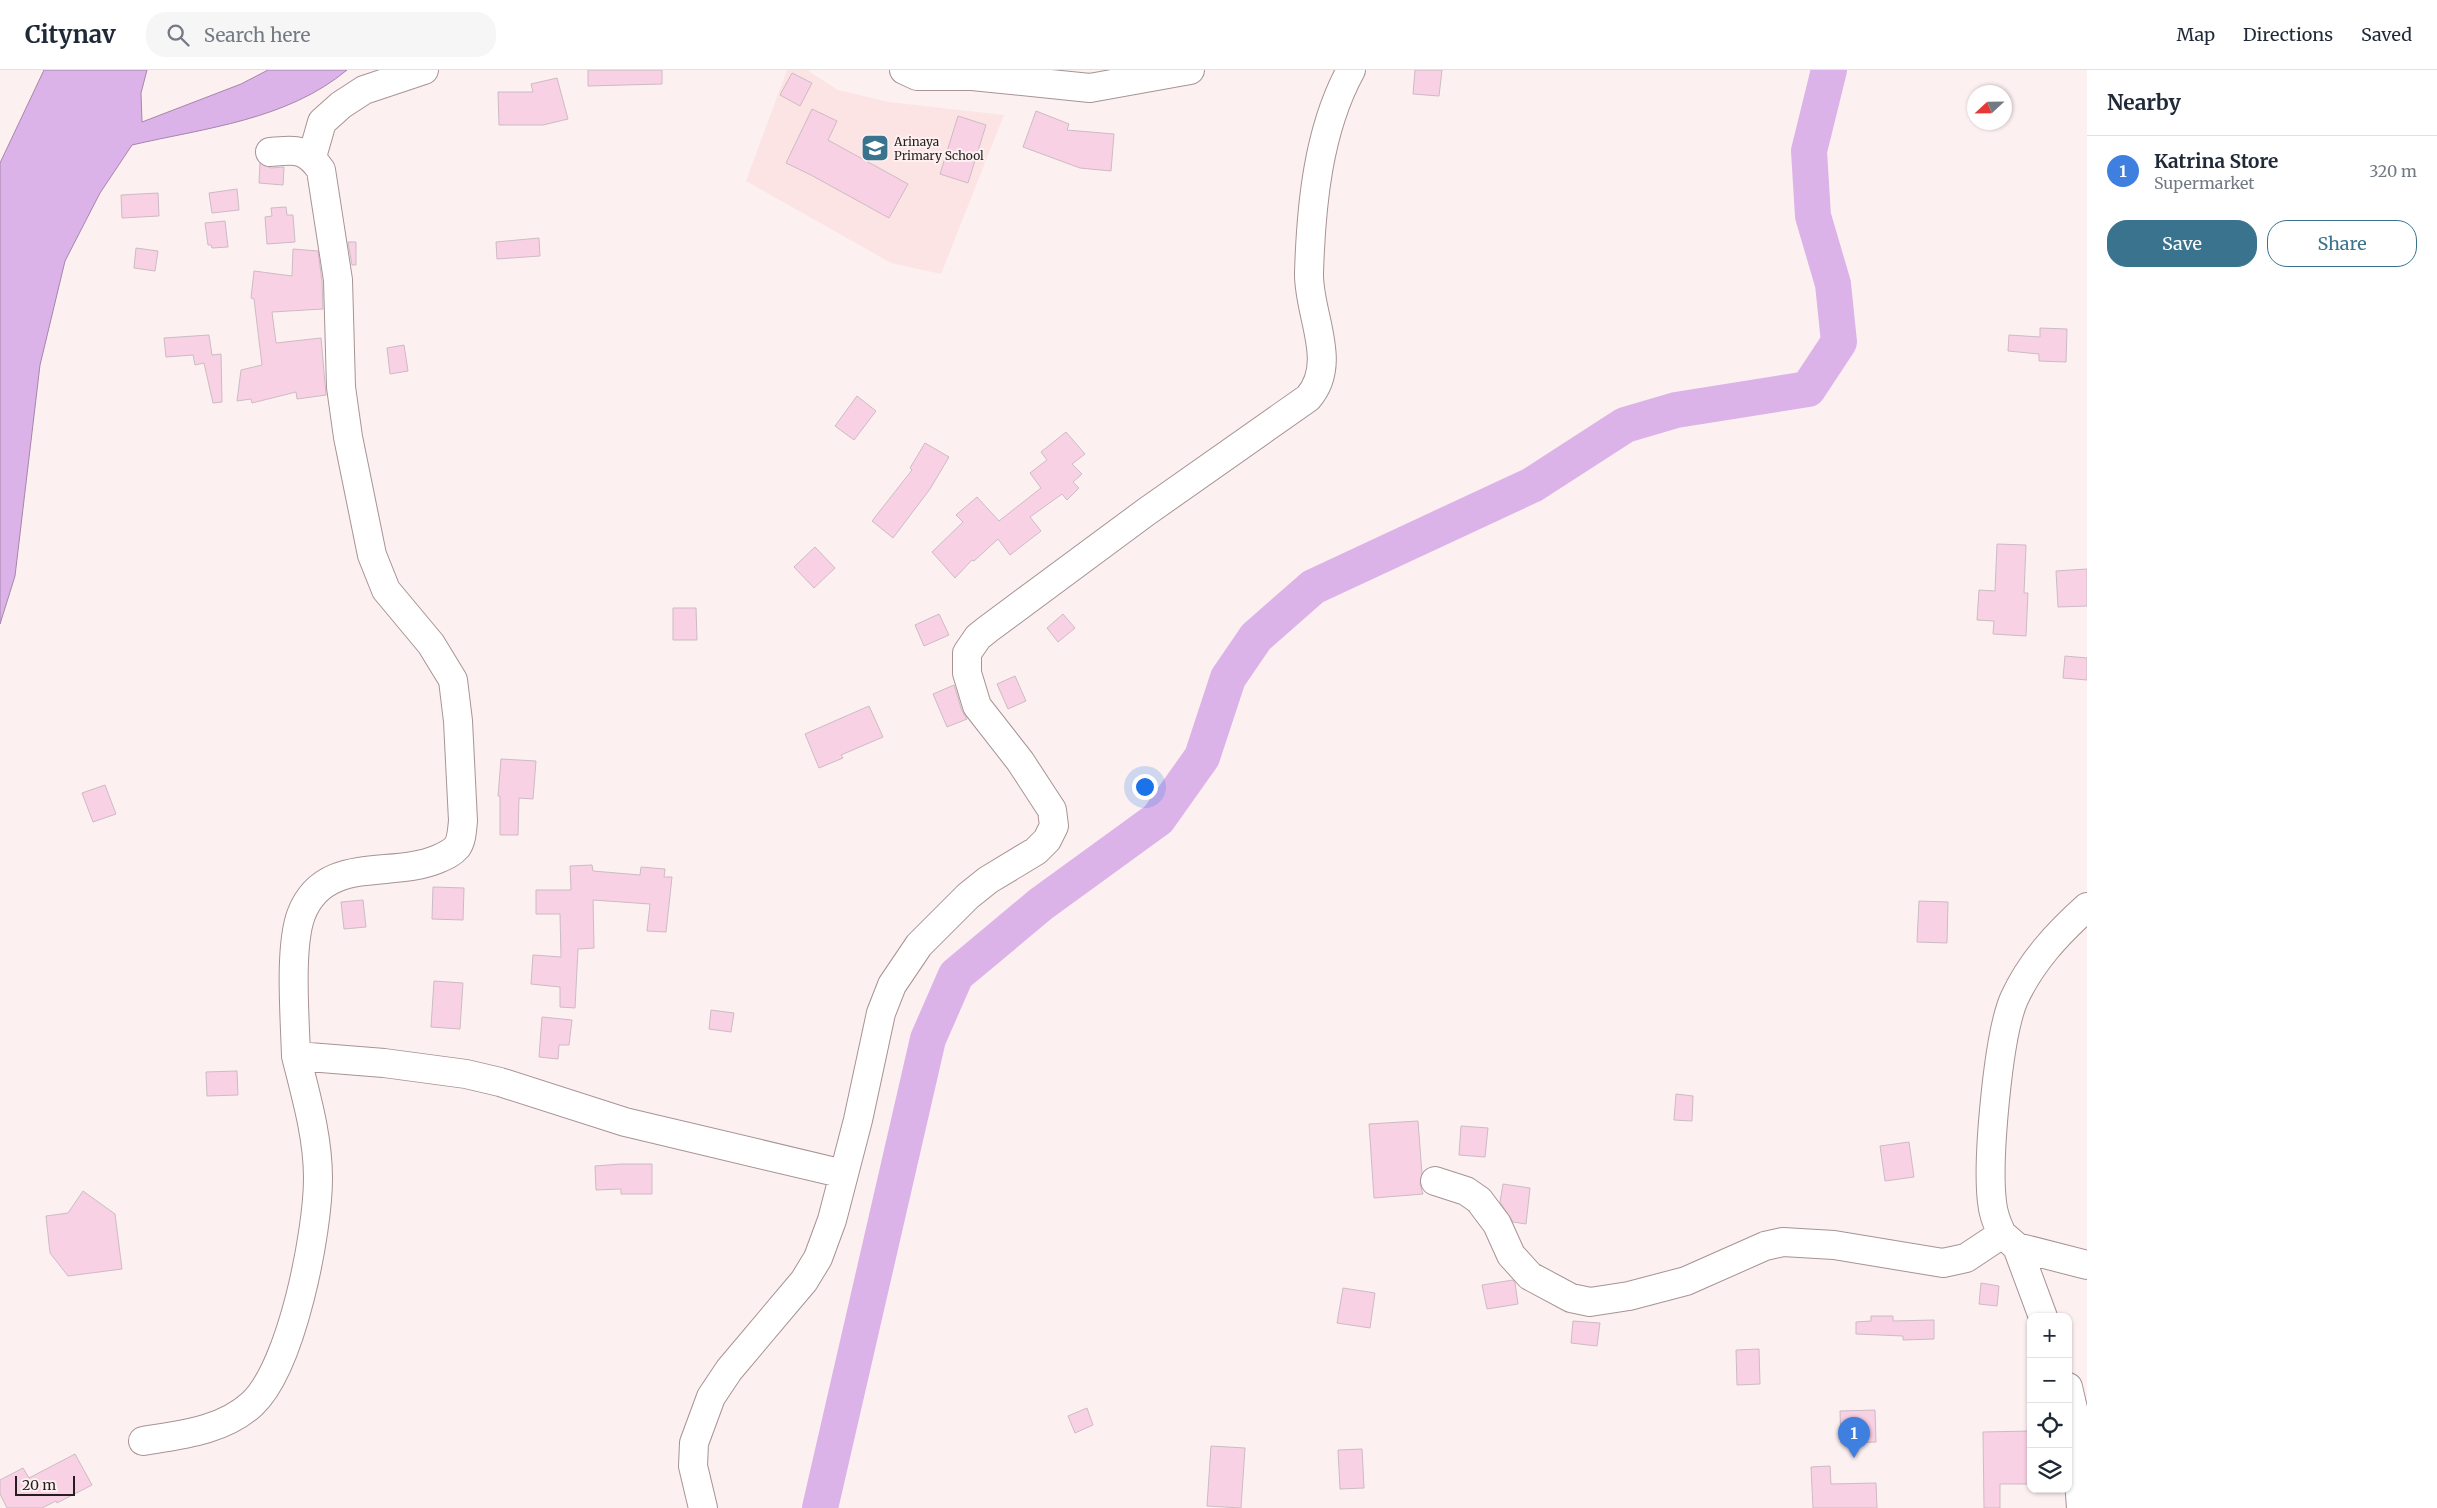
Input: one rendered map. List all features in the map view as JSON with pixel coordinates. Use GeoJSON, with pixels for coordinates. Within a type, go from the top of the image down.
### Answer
{"type":"FeatureCollection","features":[{"type":"Feature","properties":{"kind":"street"},"geometry":{"type":"LineString","coordinates":[[312,157],[322,122],[341,105],[364,90],[424,70]]}},
{"type":"Feature","properties":{"kind":"street"},"geometry":{"type":"LineString","coordinates":[[904,70],[917,76],[972,76],[1090,88],[1190,70]]}},
{"type":"Feature","properties":{"kind":"street"},"geometry":{"type":"LineString","coordinates":[[704,1508],[693,1466],[694,1443],[711,1397],[728,1370],[804,1281],[818,1258],[832,1220],[881,1013],[892,985],[919,945],[968,896],[988,880],[1036,851],[1047,840],[1054,826],[1052,810],[1020,761],[977,706],[967,674],[967,653],[978,637],[993,625],[1146,512],[1308,398],[1315,390],[1322,368],[1309,275],[1316,191],[1325,138],[1339,92],[1351,70]]}},
{"type":"Feature","properties":{"kind":"street"},"geometry":{"type":"LineString","coordinates":[[143,1442],[212,1427],[232,1418],[252,1405],[265,1390],[287,1345],[310,1249],[318,1180],[316,1146],[296,1056],[295,952],[297,928],[302,913],[320,887],[344,874],[366,870],[408,868],[449,854],[457,847],[461,837],[463,821],[458,721],[453,680],[431,644],[386,590],[372,555],[348,437],[341,387],[338,280],[321,170],[312,157],[303,152],[270,152]]}},
{"type":"Feature","properties":{"kind":"street"},"geometry":{"type":"LineString","coordinates":[[2041,1313],[2009,1241],[1997,1225],[1992,1202],[1992,1156],[2000,1065],[2013,1001],[2025,978],[2047,946],[2087,908]]}},
{"type":"Feature","properties":{"kind":"street"},"geometry":{"type":"LineString","coordinates":[[296,1056],[384,1063],[466,1074],[500,1082],[625,1122],[844,1174]]}},
{"type":"Feature","properties":{"kind":"street"},"geometry":{"type":"LineString","coordinates":[[1435,1181],[1466,1191],[1479,1200],[1496,1224],[1511,1255],[1530,1276],[1571,1298],[1590,1302],[1629,1296],[1686,1281],[1765,1246],[1783,1242],[1834,1245],[1943,1264],[1966,1258],[2009,1241],[2087,1265]]}},
{"type":"Feature","properties":{"kind":"street"},"geometry":{"type":"LineString","coordinates":[[2072,1403],[2081,1508]]}},
{"type":"Feature","properties":{"kind":"shaded area"},"geometry":{"type":"Polygon","coordinates":[[[44,70],[147,70],[141,93],[142,122],[241,84],[268,70],[347,70],[324,87],[272,111],[216,127],[132,145],[100,193],[65,261],[40,365],[15,576],[0,624],[0,163],[44,70]]]}},
{"type":"Feature","properties":{"kind":"shaded area","name":"Arinaya Primary School"},"geometry":{"type":"Polygon","coordinates":[[[787,70],[807,70],[838,90],[889,102],[1004,115],[941,274],[891,263],[746,181],[787,70]]]}},
{"type":"Feature","properties":{"kind":"building"},"geometry":{"type":"Polygon","coordinates":[[[588,70],[662,70],[662,84],[588,86],[588,70]]]}},
{"type":"Feature","properties":{"kind":"building"},"geometry":{"type":"Polygon","coordinates":[[[1415,70],[1442,70],[1439,96],[1413,94],[1415,70]]]}},
{"type":"Feature","properties":{"kind":"building"},"geometry":{"type":"Polygon","coordinates":[[[792,73],[812,83],[800,106],[780,95],[792,73]]]}},
{"type":"Feature","properties":{"kind":"building"},"geometry":{"type":"Polygon","coordinates":[[[557,78],[568,119],[543,125],[499,125],[498,92],[533,92],[531,84],[557,78]]]}},
{"type":"Feature","properties":{"kind":"building"},"geometry":{"type":"Polygon","coordinates":[[[812,109],[837,121],[828,140],[908,184],[889,218],[786,163],[812,109]]]}},
{"type":"Feature","properties":{"kind":"building"},"geometry":{"type":"Polygon","coordinates":[[[1036,111],[1069,124],[1067,130],[1114,134],[1111,171],[1080,168],[1023,147],[1036,111]]]}},
{"type":"Feature","properties":{"kind":"building"},"geometry":{"type":"Polygon","coordinates":[[[958,116],[986,125],[968,183],[940,174],[958,116]]]}},
{"type":"Feature","properties":{"kind":"building"},"geometry":{"type":"Polygon","coordinates":[[[260,163],[271,168],[284,167],[283,185],[259,183],[260,163]]]}},
{"type":"Feature","properties":{"kind":"building"},"geometry":{"type":"Polygon","coordinates":[[[237,189],[239,210],[212,213],[209,193],[237,189]]]}},
{"type":"Feature","properties":{"kind":"building"},"geometry":{"type":"Polygon","coordinates":[[[158,193],[159,216],[122,218],[121,195],[158,193]]]}},
{"type":"Feature","properties":{"kind":"building"},"geometry":{"type":"Polygon","coordinates":[[[286,207],[287,215],[293,215],[295,242],[267,244],[265,217],[272,216],[271,208],[286,207]]]}},
{"type":"Feature","properties":{"kind":"building"},"geometry":{"type":"Polygon","coordinates":[[[225,221],[228,247],[212,248],[211,245],[208,245],[205,223],[225,221]]]}},
{"type":"Feature","properties":{"kind":"building"},"geometry":{"type":"Polygon","coordinates":[[[539,238],[540,256],[497,259],[496,242],[539,238]]]}},
{"type":"Feature","properties":{"kind":"building"},"geometry":{"type":"Polygon","coordinates":[[[348,242],[356,242],[356,265],[352,265],[348,242]]]}},
{"type":"Feature","properties":{"kind":"building"},"geometry":{"type":"Polygon","coordinates":[[[136,248],[158,251],[155,271],[134,268],[136,248]]]}},
{"type":"Feature","properties":{"kind":"building"},"geometry":{"type":"Polygon","coordinates":[[[293,249],[318,251],[323,309],[272,312],[276,343],[321,338],[326,395],[297,399],[296,392],[252,403],[251,399],[237,401],[241,370],[262,365],[254,299],[251,298],[254,271],[292,276],[293,249]]]}},
{"type":"Feature","properties":{"kind":"building"},"geometry":{"type":"Polygon","coordinates":[[[2040,328],[2067,329],[2066,362],[2039,361],[2039,354],[2008,351],[2009,335],[2040,337],[2040,328]]]}},
{"type":"Feature","properties":{"kind":"building"},"geometry":{"type":"Polygon","coordinates":[[[209,335],[212,355],[221,354],[222,402],[213,403],[204,363],[195,365],[193,355],[166,357],[164,338],[209,335]]]}},
{"type":"Feature","properties":{"kind":"building"},"geometry":{"type":"Polygon","coordinates":[[[404,345],[408,371],[390,374],[387,348],[404,345]]]}},
{"type":"Feature","properties":{"kind":"building"},"geometry":{"type":"Polygon","coordinates":[[[857,396],[876,411],[854,440],[835,426],[857,396]]]}},
{"type":"Feature","properties":{"kind":"building"},"geometry":{"type":"Polygon","coordinates":[[[1066,432],[1085,454],[1072,464],[1082,474],[1073,482],[1079,488],[1067,500],[1062,494],[1030,517],[1041,531],[1010,555],[998,539],[974,561],[972,560],[955,578],[932,552],[963,522],[956,515],[977,497],[999,521],[1041,488],[1030,473],[1047,460],[1041,452],[1066,432]]]}},
{"type":"Feature","properties":{"kind":"building"},"geometry":{"type":"Polygon","coordinates":[[[925,443],[949,457],[930,489],[893,538],[872,521],[912,470],[910,468],[925,443]]]}},
{"type":"Feature","properties":{"kind":"building"},"geometry":{"type":"Polygon","coordinates":[[[1997,544],[2026,545],[2024,593],[2028,593],[2026,636],[1993,634],[1994,621],[1977,620],[1979,590],[1995,591],[1997,544]]]}},
{"type":"Feature","properties":{"kind":"building"},"geometry":{"type":"Polygon","coordinates":[[[815,547],[835,568],[814,588],[794,567],[815,547]]]}},
{"type":"Feature","properties":{"kind":"building"},"geometry":{"type":"Polygon","coordinates":[[[2087,569],[2087,606],[2058,607],[2056,571],[2087,569]]]}},
{"type":"Feature","properties":{"kind":"building"},"geometry":{"type":"Polygon","coordinates":[[[673,608],[696,608],[697,640],[673,640],[673,608]]]}},
{"type":"Feature","properties":{"kind":"building"},"geometry":{"type":"Polygon","coordinates":[[[939,614],[949,635],[924,646],[915,625],[939,614]]]}},
{"type":"Feature","properties":{"kind":"building"},"geometry":{"type":"Polygon","coordinates":[[[1063,614],[1075,628],[1058,642],[1047,628],[1063,614]]]}},
{"type":"Feature","properties":{"kind":"building"},"geometry":{"type":"Polygon","coordinates":[[[2065,656],[2087,658],[2087,680],[2063,678],[2065,656]]]}},
{"type":"Feature","properties":{"kind":"building"},"geometry":{"type":"Polygon","coordinates":[[[1015,676],[1026,701],[1008,709],[997,684],[1015,676]]]}},
{"type":"Feature","properties":{"kind":"building"},"geometry":{"type":"Polygon","coordinates":[[[954,685],[962,711],[967,719],[947,727],[933,694],[954,685]]]}},
{"type":"Feature","properties":{"kind":"building"},"geometry":{"type":"Polygon","coordinates":[[[869,706],[883,737],[841,755],[843,758],[819,768],[805,734],[869,706]]]}},
{"type":"Feature","properties":{"kind":"building"},"geometry":{"type":"Polygon","coordinates":[[[501,759],[536,761],[533,799],[519,798],[518,835],[500,835],[500,796],[498,796],[501,759]]]}},
{"type":"Feature","properties":{"kind":"building"},"geometry":{"type":"Polygon","coordinates":[[[105,785],[116,814],[93,822],[82,793],[105,785]]]}},
{"type":"Feature","properties":{"kind":"building"},"geometry":{"type":"Polygon","coordinates":[[[592,865],[593,871],[640,875],[641,867],[665,869],[664,877],[672,877],[666,932],[647,931],[650,904],[593,900],[594,948],[578,949],[575,1008],[560,1007],[560,987],[531,984],[533,955],[561,957],[560,914],[536,914],[536,890],[571,890],[570,866],[592,865]]]}},
{"type":"Feature","properties":{"kind":"building"},"geometry":{"type":"Polygon","coordinates":[[[433,887],[464,888],[463,920],[432,919],[433,887]]]}},
{"type":"Feature","properties":{"kind":"building"},"geometry":{"type":"Polygon","coordinates":[[[363,900],[366,927],[344,929],[341,902],[363,900]]]}},
{"type":"Feature","properties":{"kind":"building"},"geometry":{"type":"Polygon","coordinates":[[[1919,901],[1948,902],[1947,943],[1917,942],[1919,901]]]}},
{"type":"Feature","properties":{"kind":"building"},"geometry":{"type":"Polygon","coordinates":[[[434,981],[463,983],[460,1029],[431,1027],[434,981]]]}},
{"type":"Feature","properties":{"kind":"building"},"geometry":{"type":"Polygon","coordinates":[[[711,1010],[734,1013],[731,1032],[709,1029],[711,1010]]]}},
{"type":"Feature","properties":{"kind":"building"},"geometry":{"type":"Polygon","coordinates":[[[542,1017],[572,1020],[569,1045],[559,1045],[558,1059],[539,1057],[542,1017]]]}},
{"type":"Feature","properties":{"kind":"building"},"geometry":{"type":"Polygon","coordinates":[[[237,1071],[238,1095],[207,1096],[206,1072],[237,1071]]]}},
{"type":"Feature","properties":{"kind":"building"},"geometry":{"type":"Polygon","coordinates":[[[1676,1094],[1693,1096],[1692,1121],[1674,1120],[1676,1094]]]}},
{"type":"Feature","properties":{"kind":"building"},"geometry":{"type":"Polygon","coordinates":[[[1418,1121],[1422,1174],[1420,1184],[1423,1194],[1374,1198],[1369,1124],[1418,1121]]]}},
{"type":"Feature","properties":{"kind":"building"},"geometry":{"type":"Polygon","coordinates":[[[1461,1126],[1488,1128],[1485,1157],[1459,1155],[1461,1126]]]}},
{"type":"Feature","properties":{"kind":"building"},"geometry":{"type":"Polygon","coordinates":[[[1909,1142],[1914,1177],[1885,1181],[1880,1146],[1909,1142]]]}},
{"type":"Feature","properties":{"kind":"building"},"geometry":{"type":"Polygon","coordinates":[[[652,1164],[652,1194],[621,1194],[621,1189],[596,1190],[595,1166],[652,1164]]]}},
{"type":"Feature","properties":{"kind":"building"},"geometry":{"type":"Polygon","coordinates":[[[1503,1184],[1530,1188],[1526,1224],[1513,1222],[1500,1202],[1503,1184]]]}},
{"type":"Feature","properties":{"kind":"building"},"geometry":{"type":"Polygon","coordinates":[[[83,1191],[115,1214],[122,1269],[68,1276],[50,1253],[46,1216],[68,1213],[83,1191]]]}},
{"type":"Feature","properties":{"kind":"building"},"geometry":{"type":"Polygon","coordinates":[[[1513,1280],[1518,1304],[1487,1309],[1482,1285],[1513,1280]]]}},
{"type":"Feature","properties":{"kind":"building"},"geometry":{"type":"Polygon","coordinates":[[[1981,1283],[1999,1286],[1997,1306],[1979,1304],[1981,1283]]]}},
{"type":"Feature","properties":{"kind":"building"},"geometry":{"type":"Polygon","coordinates":[[[1343,1288],[1375,1293],[1370,1328],[1337,1323],[1343,1288]]]}},
{"type":"Feature","properties":{"kind":"building"},"geometry":{"type":"Polygon","coordinates":[[[1871,1316],[1893,1316],[1893,1321],[1934,1320],[1934,1339],[1903,1340],[1903,1336],[1856,1334],[1856,1322],[1871,1321],[1871,1316]]]}},
{"type":"Feature","properties":{"kind":"building"},"geometry":{"type":"Polygon","coordinates":[[[1573,1321],[1600,1323],[1597,1346],[1571,1343],[1573,1321]]]}},
{"type":"Feature","properties":{"kind":"building"},"geometry":{"type":"Polygon","coordinates":[[[1759,1349],[1760,1384],[1737,1385],[1736,1350],[1759,1349]]]}},
{"type":"Feature","properties":{"kind":"building"},"geometry":{"type":"Polygon","coordinates":[[[1087,1408],[1093,1425],[1075,1433],[1068,1416],[1087,1408]]]}},
{"type":"Feature","properties":{"kind":"building"},"geometry":{"type":"Polygon","coordinates":[[[1875,1410],[1876,1442],[1841,1443],[1840,1411],[1875,1410]]]}},
{"type":"Feature","properties":{"kind":"building"},"geometry":{"type":"Polygon","coordinates":[[[2027,1431],[2027,1484],[2000,1484],[2000,1508],[1984,1508],[1983,1432],[2027,1431]]]}},
{"type":"Feature","properties":{"kind":"building"},"geometry":{"type":"Polygon","coordinates":[[[1211,1446],[1245,1448],[1241,1508],[1207,1506],[1211,1446]]]}},
{"type":"Feature","properties":{"kind":"building"},"geometry":{"type":"Polygon","coordinates":[[[1362,1449],[1364,1488],[1340,1489],[1338,1450],[1362,1449]]]}},
{"type":"Feature","properties":{"kind":"building"},"geometry":{"type":"Polygon","coordinates":[[[75,1454],[92,1485],[57,1503],[56,1501],[42,1508],[7,1508],[0,1494],[0,1480],[23,1468],[29,1478],[75,1454]]]}},
{"type":"Feature","properties":{"kind":"building"},"geometry":{"type":"Polygon","coordinates":[[[1830,1466],[1831,1484],[1876,1483],[1877,1508],[1813,1508],[1811,1467],[1830,1466]]]}},
{"type":"Feature","properties":{"kind":"waterway"},"geometry":{"type":"LineString","coordinates":[[820,1508],[928,1039],[956,975],[1041,904],[1158,819],[1202,757],[1228,678],[1256,637],[1313,587],[1532,485],[1625,425],[1676,410],[1808,389],[1839,342],[1833,284],[1813,216],[1809,151],[1829,70]]}},
{"type":"Feature","properties":{"kind":"place","name":"Arinaya Primary School"},"geometry":{"type":"Point","coordinates":[875,148]}},
{"type":"Feature","properties":{"kind":"place","name":"Katrina Store"},"geometry":{"type":"Point","coordinates":[1854,1458]}}]}
